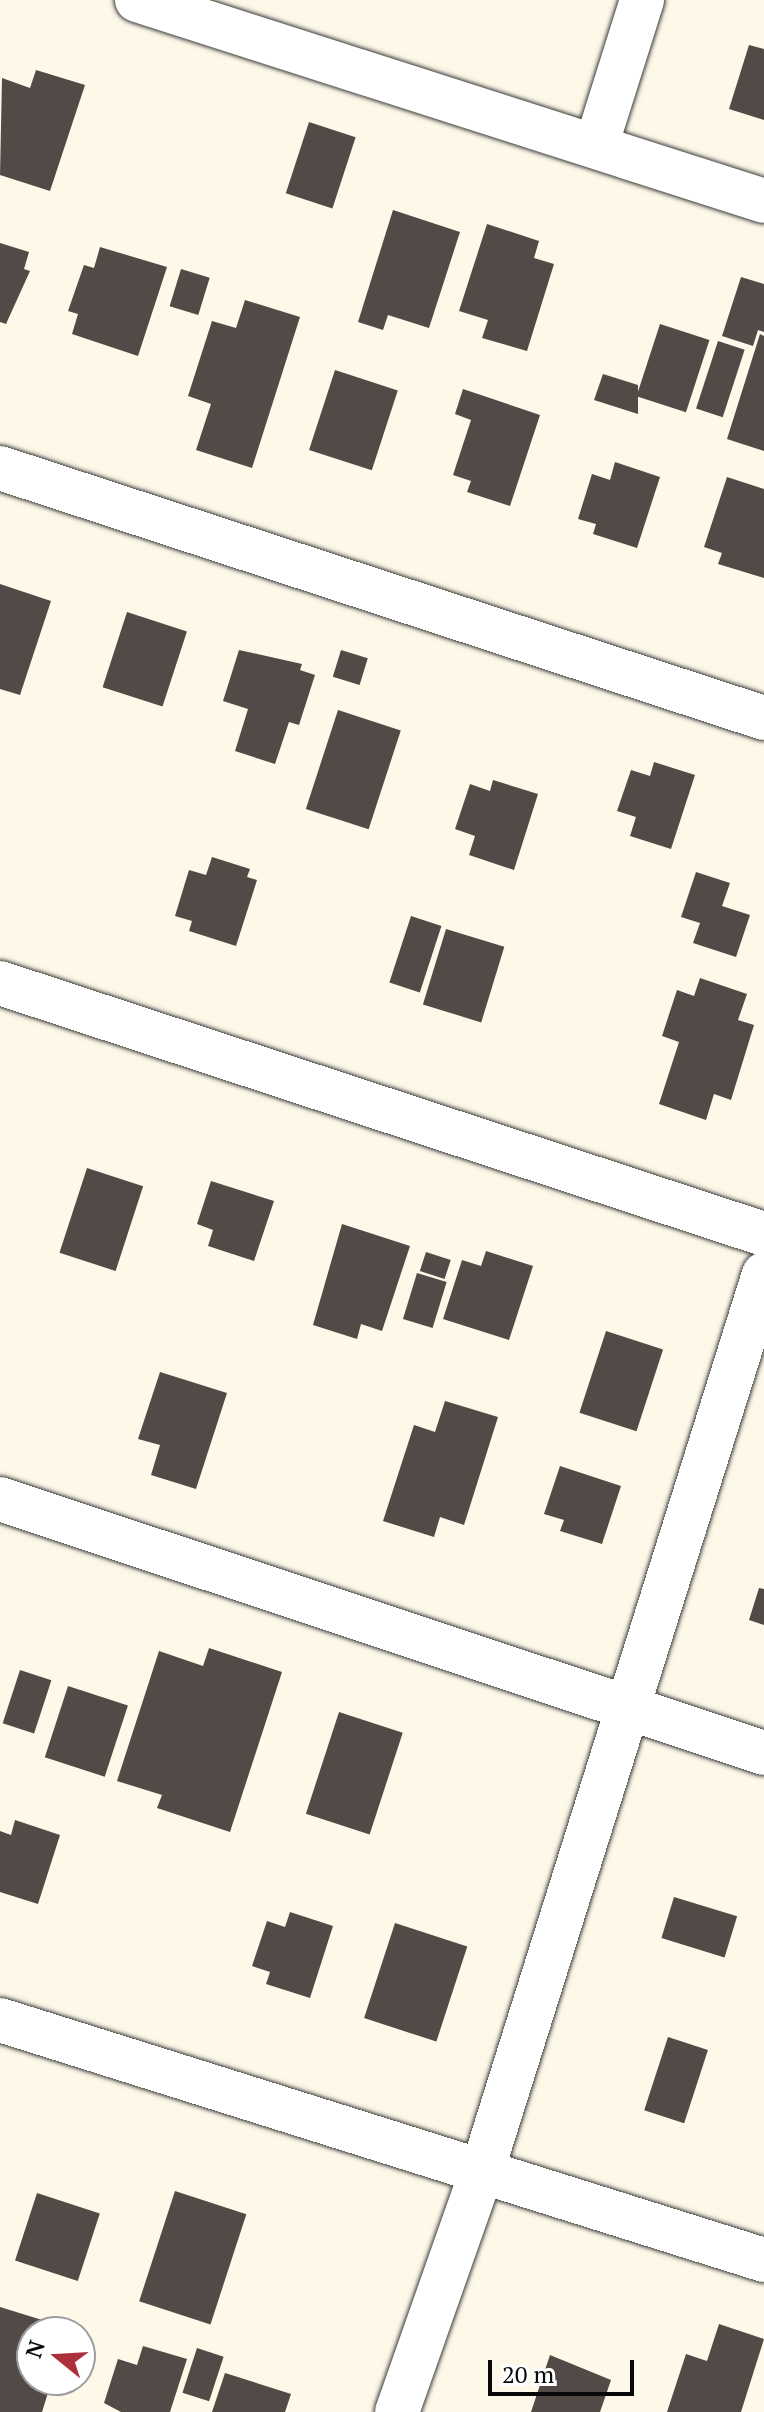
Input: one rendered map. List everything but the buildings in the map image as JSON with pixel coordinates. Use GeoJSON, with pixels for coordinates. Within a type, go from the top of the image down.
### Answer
{"type":"FeatureCollection","features":[{"type":"Feature","properties":{"kind":"street"},"geometry":{"type":"LineString","coordinates":[[596,146],[642,0]]}},
{"type":"Feature","properties":{"kind":"street"},"geometry":{"type":"LineString","coordinates":[[161,4],[764,201]]}},
{"type":"Feature","properties":{"kind":"street"},"geometry":{"type":"LineString","coordinates":[[0,468],[764,718]]}},
{"type":"Feature","properties":{"kind":"street"},"geometry":{"type":"LineString","coordinates":[[0,983],[764,1234]]}},
{"type":"Feature","properties":{"kind":"street"},"geometry":{"type":"LineString","coordinates":[[397,2412],[483,2168],[624,1708],[764,1274]]}},
{"type":"Feature","properties":{"kind":"street"},"geometry":{"type":"LineString","coordinates":[[0,1499],[764,1753]]}},
{"type":"Feature","properties":{"kind":"street"},"geometry":{"type":"LineString","coordinates":[[0,2020],[483,2168],[764,2260]]}}]}
